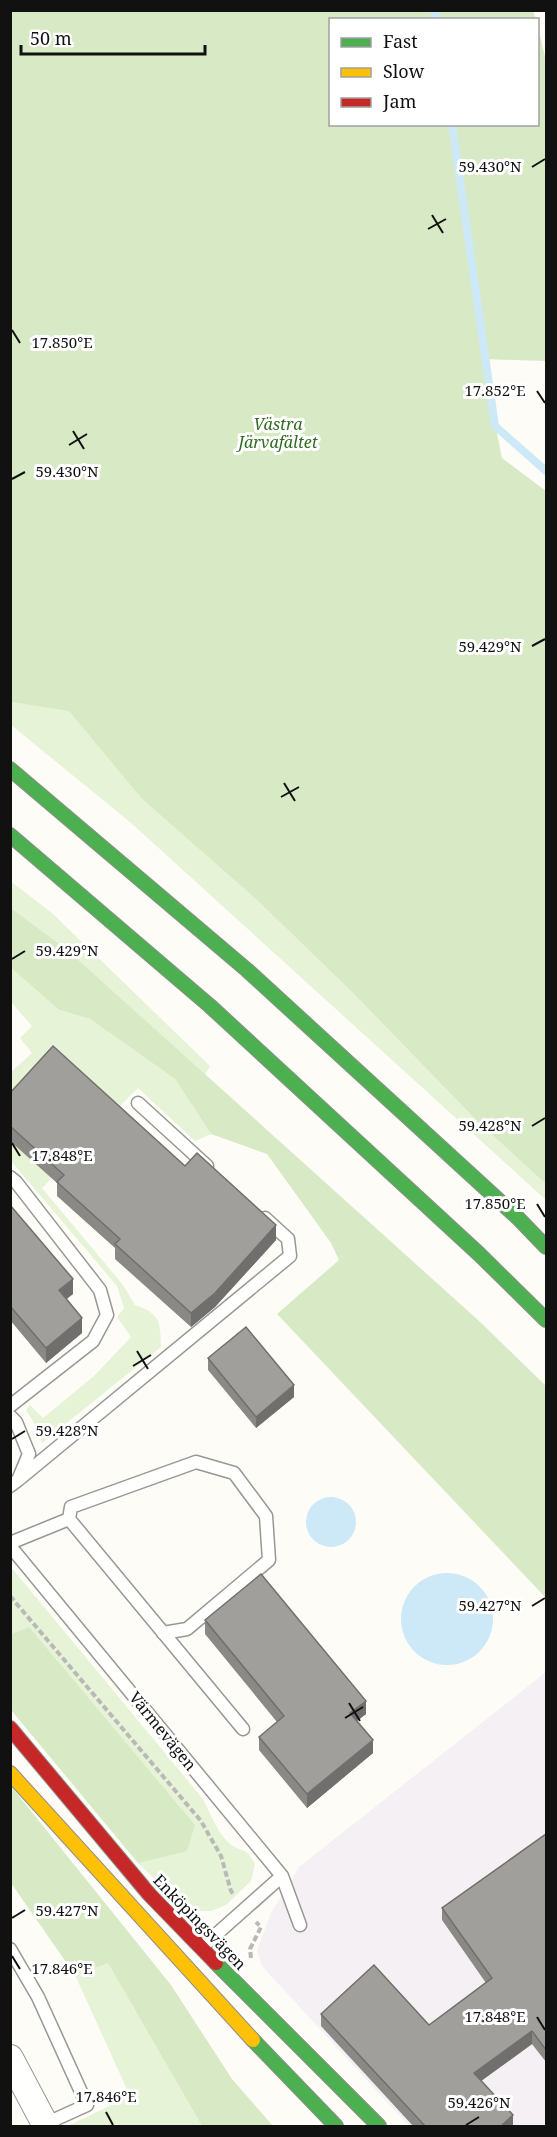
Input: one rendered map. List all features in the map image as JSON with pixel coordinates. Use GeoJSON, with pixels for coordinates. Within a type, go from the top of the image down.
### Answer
{"type":"FeatureCollection","features":[{"type":"Feature","properties":{"kind":"main road"},"geometry":{"type":"LineString","coordinates":[[10,769],[248,970],[546,1247]]}},
{"type":"Feature","properties":{"kind":"main road"},"geometry":{"type":"LineString","coordinates":[[10,835],[210,1006],[479,1254],[546,1320]]}},
{"type":"Feature","properties":{"kind":"main road","name":"Enköpingsvägen"},"geometry":{"type":"LineString","coordinates":[[10,1728],[149,1894],[379,2127]]}},
{"type":"Feature","properties":{"kind":"main road"},"geometry":{"type":"LineString","coordinates":[[10,1773],[289,2079],[336,2127]]}},
{"type":"Feature","properties":{"kind":"main road"},"geometry":{"type":"LineString","coordinates":[[289,2079],[328,2127]]}},
{"type":"Feature","properties":{"kind":"street"},"geometry":{"type":"LineString","coordinates":[[10,2058],[45,2125]]}},
{"type":"Feature","properties":{"kind":"lane"},"geometry":{"type":"LineString","coordinates":[[138,1103],[218,1175]]}},
{"type":"Feature","properties":{"kind":"lane"},"geometry":{"type":"LineString","coordinates":[[10,1177],[100,1290],[107,1315],[93,1341],[10,1406]]}},
{"type":"Feature","properties":{"kind":"lane"},"geometry":{"type":"LineString","coordinates":[[14,1483],[290,1256],[288,1239],[253,1207]]}},
{"type":"Feature","properties":{"kind":"lane"},"geometry":{"type":"LineString","coordinates":[[10,1416],[16,1422],[29,1454],[14,1483]]}},
{"type":"Feature","properties":{"kind":"lane"},"geometry":{"type":"LineString","coordinates":[[164,1633],[187,1629],[269,1560],[266,1516],[234,1473],[196,1462],[71,1507],[69,1519],[243,1729]]}},
{"type":"Feature","properties":{"kind":"lane"},"geometry":{"type":"LineString","coordinates":[[10,1545],[69,1519]]}},
{"type":"Feature","properties":{"kind":"lane","name":"Värmevägen"},"geometry":{"type":"LineString","coordinates":[[10,1545],[282,1876],[300,1925]]}},
{"type":"Feature","properties":{"kind":"lane"},"geometry":{"type":"LineString","coordinates":[[185,1964],[282,1876]]}},
{"type":"Feature","properties":{"kind":"lane"},"geometry":{"type":"LineString","coordinates":[[10,1949],[38,1997],[87,2104],[45,2125]]}},
{"type":"Feature","properties":{"kind":"path"},"geometry":{"type":"LineString","coordinates":[[10,1596],[201,1821],[222,1856],[231,1891],[261,1927],[250,1949],[252,1961]]}},
{"type":"Feature","properties":{"kind":"shaded area"},"geometry":{"type":"Polygon","coordinates":[[[546,1672],[546,2126],[409,2126],[262,1966],[257,1950],[271,1913],[299,1867],[546,1672]]]}},
{"type":"Feature","properties":{"kind":"green space","name":"Västra Järvafältet"},"geometry":{"type":"Polygon","coordinates":[[[11,10],[533,11],[536,18],[329,18],[329,126],[539,126],[539,31],[546,61],[546,361],[482,359],[502,458],[546,491],[546,1184],[479,1123],[352,992],[259,902],[141,798],[69,711],[11,702],[11,10]]]}},
{"type":"Feature","properties":{"kind":"green space"},"geometry":{"type":"Polygon","coordinates":[[[11,702],[69,710],[141,798],[259,902],[352,992],[479,1123],[546,1184],[546,1200],[130,822],[11,725],[11,702]]]}},
{"type":"Feature","properties":{"kind":"green space"},"geometry":{"type":"Polygon","coordinates":[[[10,881],[52,913],[210,1066],[205,1075],[66,950],[11,908],[10,881]]]}},
{"type":"Feature","properties":{"kind":"green space"},"geometry":{"type":"Polygon","coordinates":[[[11,908],[66,949],[478,1320],[546,1386],[546,1598],[277,1314],[339,1260],[331,1243],[267,1154],[211,1134],[175,1079],[90,1019],[59,1010],[11,968],[11,908]]]}},
{"type":"Feature","properties":{"kind":"green space"},"geometry":{"type":"Polygon","coordinates":[[[11,968],[59,1010],[90,1019],[175,1079],[211,1134],[195,1141],[138,1088],[112,1114],[11,1108],[11,1072],[32,1053],[20,1038],[32,1026],[11,1002],[11,968]]]}},
{"type":"Feature","properties":{"kind":"green space"},"geometry":{"type":"Polygon","coordinates":[[[10,1141],[52,1178],[42,1188],[123,1285],[135,1305],[144,1308],[154,1316],[160,1331],[161,1347],[42,1443],[37,1428],[26,1410],[30,1405],[43,1418],[94,1376],[131,1337],[117,1317],[124,1308],[117,1286],[11,1161],[10,1141]]]}},
{"type":"Feature","properties":{"kind":"green space"},"geometry":{"type":"Polygon","coordinates":[[[11,1567],[203,1799],[226,1840],[252,1858],[255,1864],[251,1881],[226,1905],[211,1911],[188,1911],[138,1863],[29,1627],[11,1634],[11,1567]]]}},
{"type":"Feature","properties":{"kind":"green space"},"geometry":{"type":"Polygon","coordinates":[[[29,1627],[195,1825],[187,1851],[138,1863],[11,1710],[11,1634],[29,1627]]]}},
{"type":"Feature","properties":{"kind":"green space"},"geometry":{"type":"Polygon","coordinates":[[[10,1785],[171,1985],[232,2079],[273,2126],[202,2126],[108,1963],[75,1975],[11,1883],[10,1785]]]}},
{"type":"Feature","properties":{"kind":"green space"},"geometry":{"type":"Polygon","coordinates":[[[108,1962],[202,2126],[68,2126],[130,2096],[75,1975],[108,1962]]]}},
{"type":"Feature","properties":{"kind":"water"},"geometry":{"type":"Polygon","coordinates":[[[326,1497],[336,1497],[349,1504],[356,1517],[356,1527],[349,1540],[336,1547],[326,1547],[317,1543],[310,1536],[306,1527],[306,1517],[310,1508],[317,1501],[326,1497]]]}},
{"type":"Feature","properties":{"kind":"water"},"geometry":{"type":"Polygon","coordinates":[[[447,1573],[465,1576],[480,1586],[490,1601],[493,1619],[490,1637],[480,1652],[465,1662],[447,1665],[429,1662],[414,1652],[404,1637],[401,1619],[404,1601],[414,1586],[429,1576],[447,1573]]]}},
{"type":"Feature","properties":{"kind":"building"},"geometry":{"type":"Polygon","coordinates":[[[53,1046],[185,1166],[197,1153],[276,1225],[215,1293],[191,1313],[115,1244],[120,1239],[57,1182],[64,1175],[10,1126],[10,1093],[53,1046]]]}},
{"type":"Feature","properties":{"kind":"building"},"geometry":{"type":"Polygon","coordinates":[[[10,1205],[73,1279],[59,1290],[82,1318],[46,1348],[10,1306],[10,1205]]]}},
{"type":"Feature","properties":{"kind":"building"},"geometry":{"type":"Polygon","coordinates":[[[246,1327],[294,1385],[256,1417],[208,1358],[246,1327]]]}},
{"type":"Feature","properties":{"kind":"building"},"geometry":{"type":"Polygon","coordinates":[[[261,1574],[366,1701],[350,1713],[373,1740],[307,1794],[259,1737],[284,1716],[205,1620],[261,1574]]]}},
{"type":"Feature","properties":{"kind":"building"},"geometry":{"type":"Polygon","coordinates":[[[546,1834],[546,2050],[532,2031],[474,2073],[513,2115],[500,2127],[426,2127],[321,2014],[374,1965],[429,2025],[492,1978],[442,1908],[546,1834]]]}},
{"type":"Feature","properties":{"kind":"waterway"},"geometry":{"type":"LineString","coordinates":[[435,10],[436,18]]}},
{"type":"Feature","properties":{"kind":"waterway"},"geometry":{"type":"LineString","coordinates":[[452,126],[495,426],[546,471]]}},
{"type":"Feature","properties":{"kind":"traffic: fast"},"geometry":{"type":"LineString","coordinates":[[10,769],[247,970],[517,1217],[546,1247]]}},
{"type":"Feature","properties":{"kind":"traffic: fast"},"geometry":{"type":"LineString","coordinates":[[10,835],[210,1006],[479,1254],[546,1320]]}},
{"type":"Feature","properties":{"kind":"traffic: fast"},"geometry":{"type":"LineString","coordinates":[[216,1963],[379,2126]]}},
{"type":"Feature","properties":{"kind":"traffic: fast"},"geometry":{"type":"LineString","coordinates":[[253,2040],[336,2126]]}},
{"type":"Feature","properties":{"kind":"traffic: slow"},"geometry":{"type":"LineString","coordinates":[[10,1773],[253,2040]]}},
{"type":"Feature","properties":{"kind":"traffic: jam"},"geometry":{"type":"LineString","coordinates":[[10,1728],[149,1894],[216,1963]]}}]}
